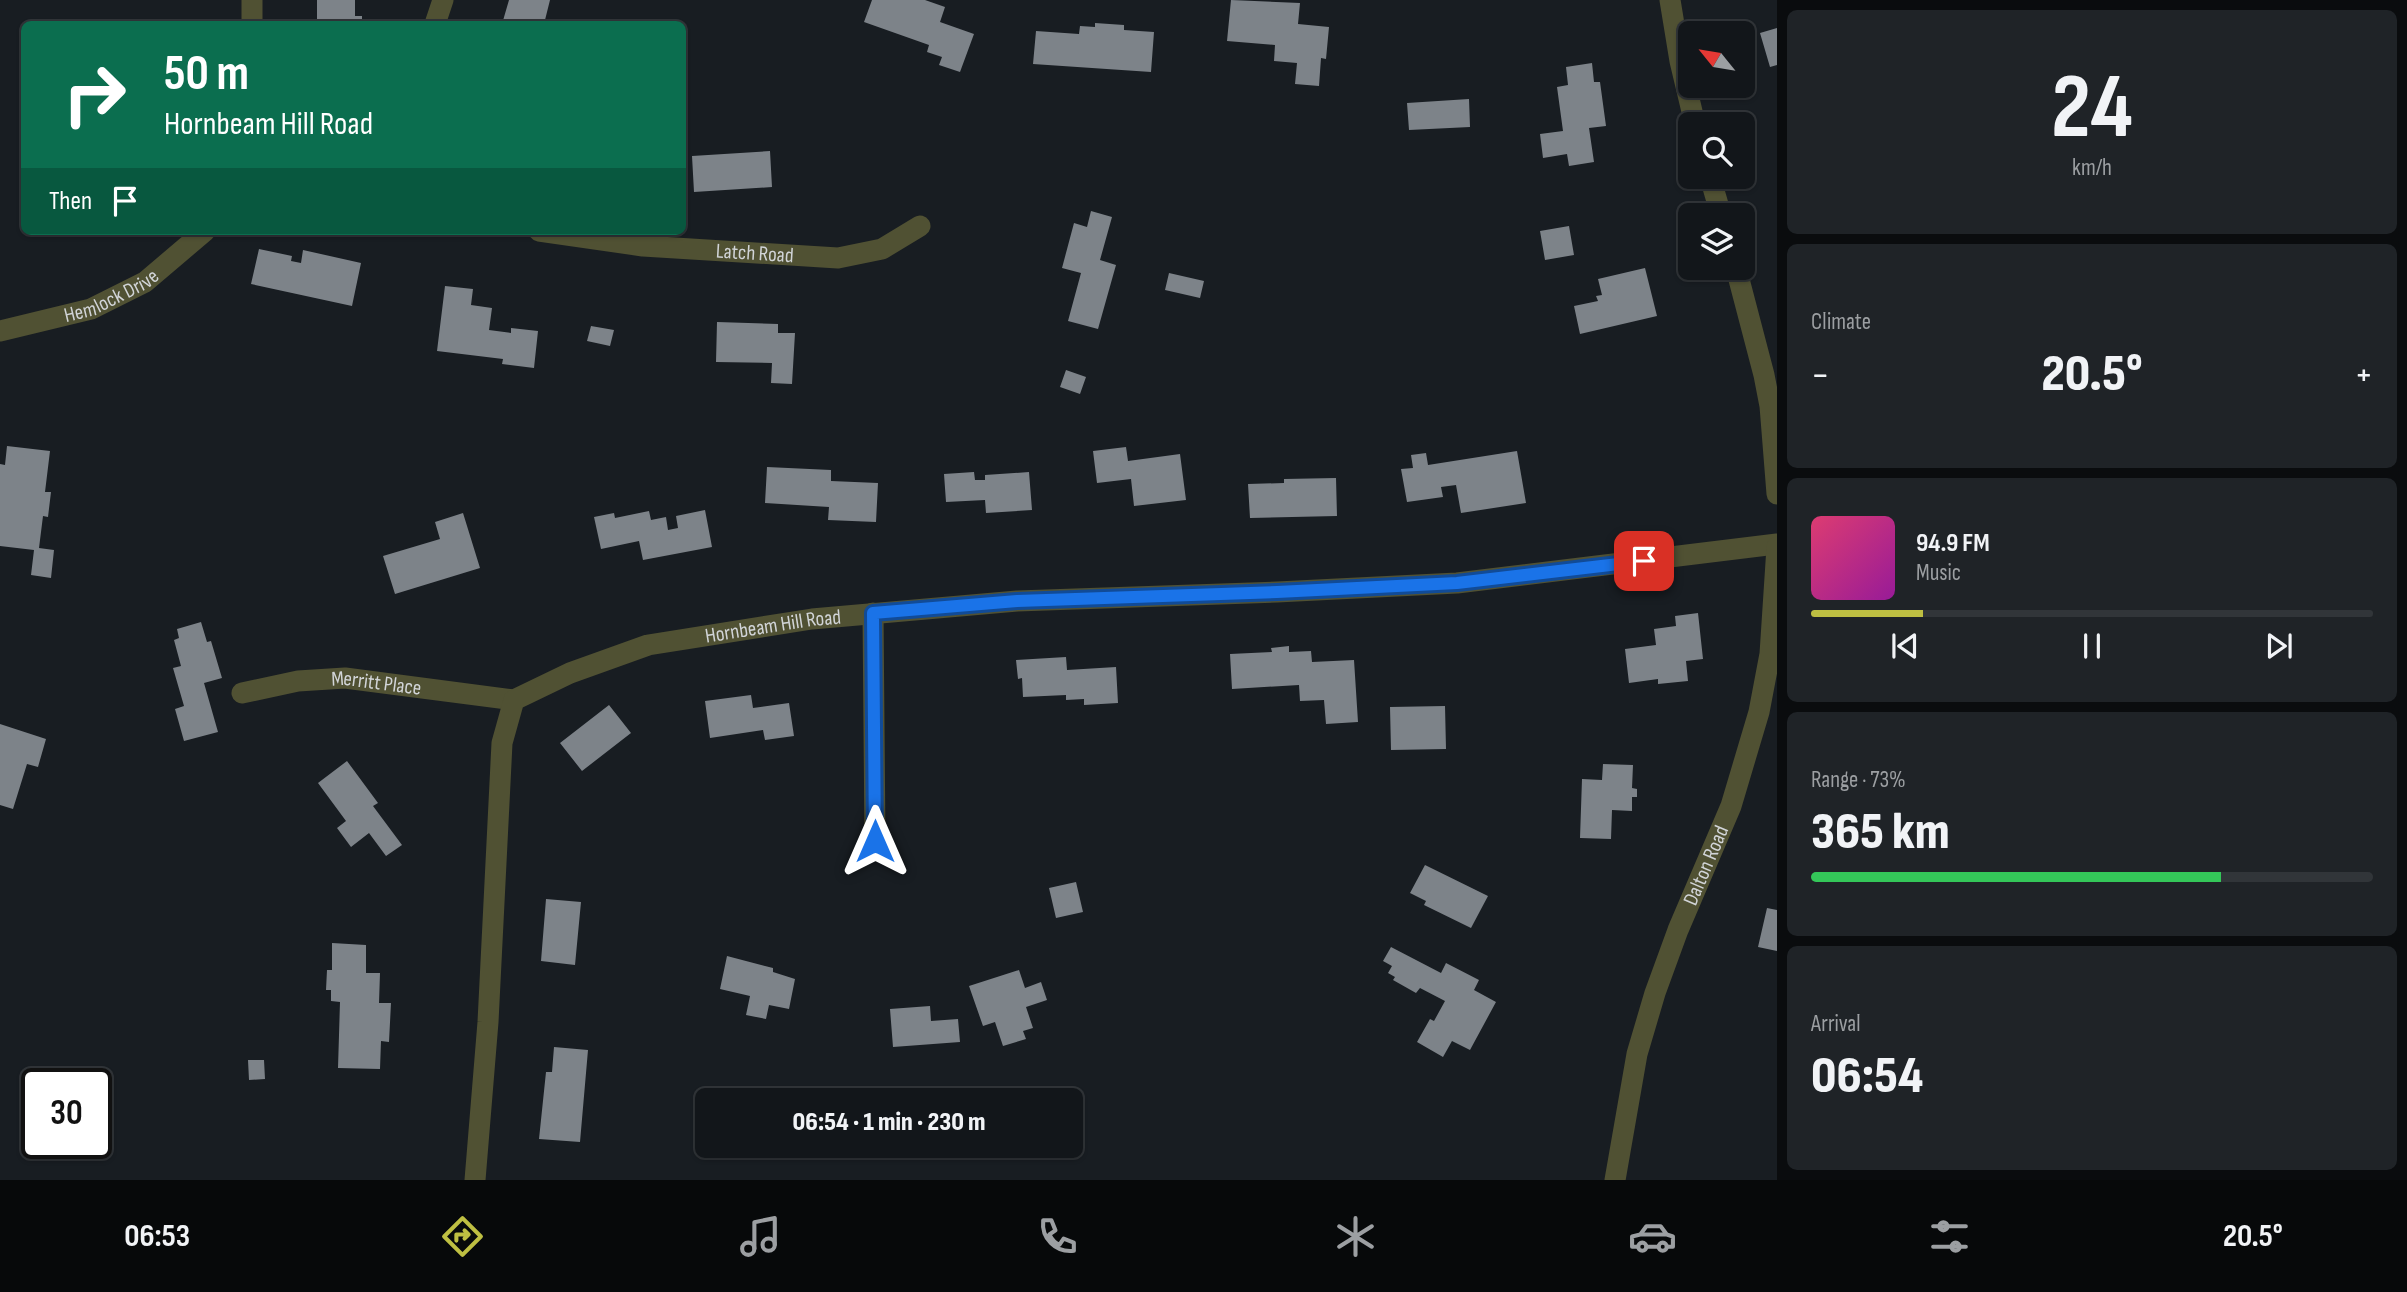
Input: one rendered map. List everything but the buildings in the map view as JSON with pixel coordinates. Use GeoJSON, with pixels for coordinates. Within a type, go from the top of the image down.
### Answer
{"type":"FeatureCollection","features":[{"type":"Feature","properties":{"kind":"street"},"geometry":{"type":"LineString","coordinates":[[252,0],[252,21]]}},
{"type":"Feature","properties":{"kind":"street"},"geometry":{"type":"LineString","coordinates":[[436,21],[443,0]]}},
{"type":"Feature","properties":{"kind":"street"},"geometry":{"type":"LineString","coordinates":[[1670,0],[1692,112]]}},
{"type":"Feature","properties":{"kind":"street","name":"Latch Road"},"geometry":{"type":"LineString","coordinates":[[567,235],[643,246],[838,258],[882,249],[920,226]]}},
{"type":"Feature","properties":{"kind":"street","name":"Hemlock Drive"},"geometry":{"type":"LineString","coordinates":[[0,331],[91,309],[145,282],[200,235]]}},
{"type":"Feature","properties":{"kind":"street"},"geometry":{"type":"LineString","coordinates":[[1739,280],[1770,406],[1777,494]]}},
{"type":"Feature","properties":{"kind":"street","name":"Hornbeam Hill Road"},"geometry":{"type":"LineString","coordinates":[[514,700],[570,673],[648,645],[812,619],[1017,601],[1457,583],[1777,546]]}},
{"type":"Feature","properties":{"kind":"street","name":"Dalton Road"},"geometry":{"type":"LineString","coordinates":[[1615,1180],[1637,1054],[1655,993],[1678,930],[1731,806],[1759,712],[1770,654],[1777,546]]}},
{"type":"Feature","properties":{"kind":"street"},"geometry":{"type":"LineString","coordinates":[[873,613],[875,841]]}},
{"type":"Feature","properties":{"kind":"street","name":"Merritt Place"},"geometry":{"type":"LineString","coordinates":[[242,693],[298,681],[345,678],[514,700]]}},
{"type":"Feature","properties":{"kind":"street"},"geometry":{"type":"LineString","coordinates":[[475,1180],[488,1022],[502,743],[514,700]]}},
{"type":"Feature","properties":{"kind":"route"},"geometry":{"type":"LineString","coordinates":[[875,841],[873,613],[1017,601],[1457,583],[1644,561]]}}]}
